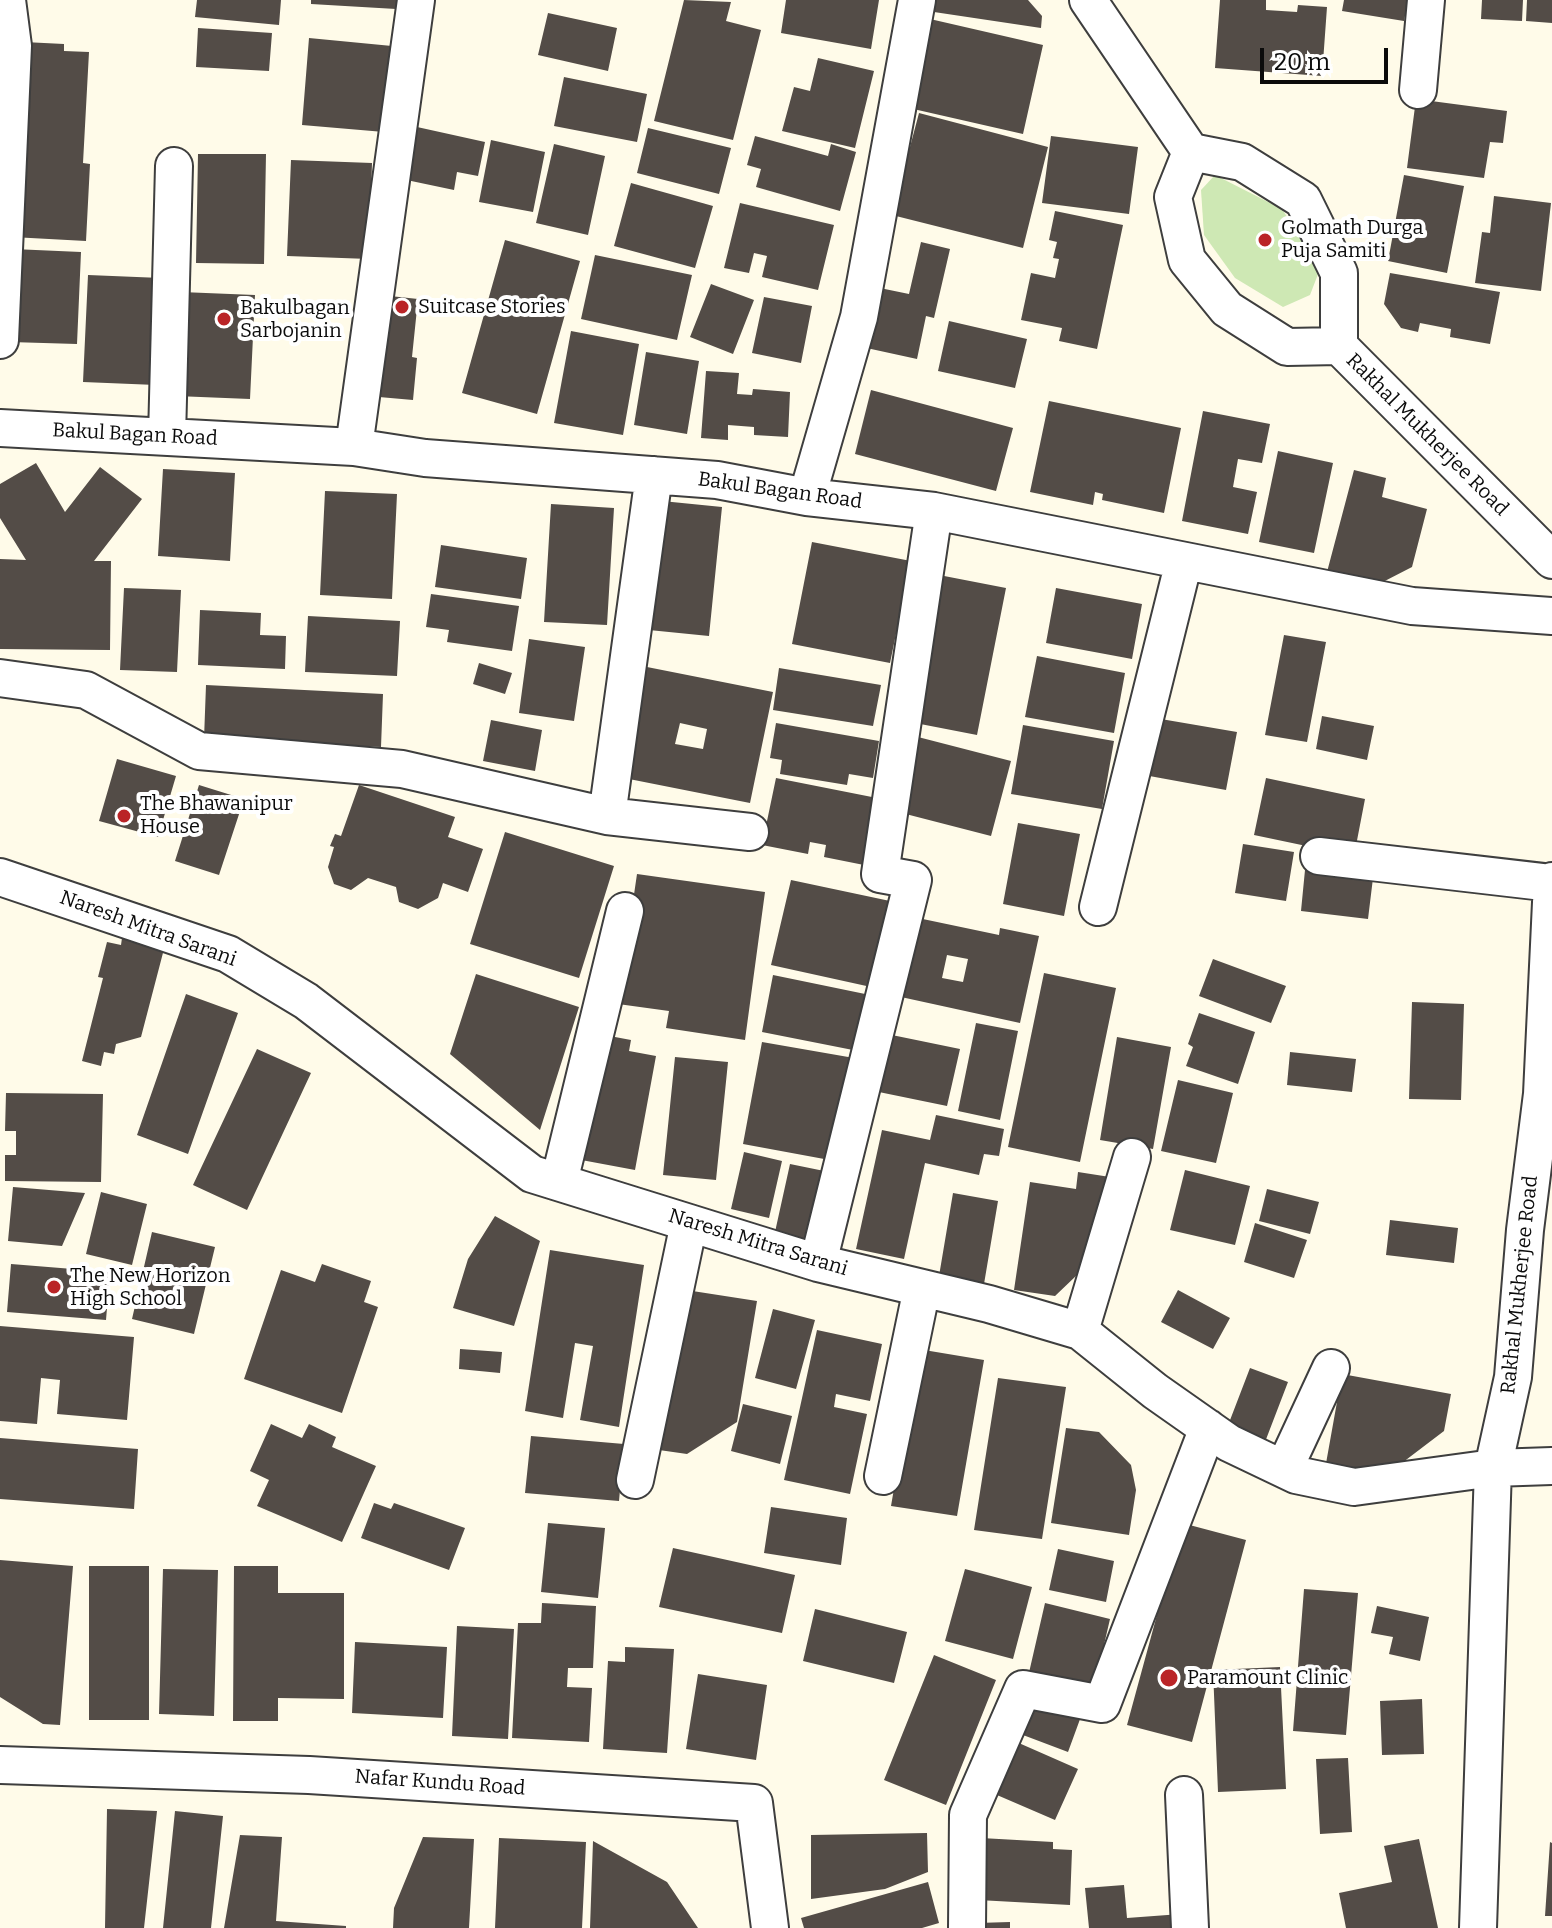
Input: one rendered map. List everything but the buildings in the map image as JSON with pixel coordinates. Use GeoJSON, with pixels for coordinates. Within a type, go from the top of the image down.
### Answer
{"type":"FeatureCollection","features":[{"type":"Feature","properties":{"kind":"street"},"geometry":{"type":"LineString","coordinates":[[0,340],[13,46],[7,0]]}},
{"type":"Feature","properties":{"kind":"street"},"geometry":{"type":"LineString","coordinates":[[354,447],[416,0]]}},
{"type":"Feature","properties":{"kind":"street"},"geometry":{"type":"LineString","coordinates":[[807,497],[859,317],[917,0]]}},
{"type":"Feature","properties":{"kind":"street"},"geometry":{"type":"LineString","coordinates":[[1088,0],[1191,152],[1242,162],[1303,200],[1339,273],[1339,346]]}},
{"type":"Feature","properties":{"kind":"street"},"geometry":{"type":"LineString","coordinates":[[1418,90],[1426,0]]}},
{"type":"Feature","properties":{"kind":"street","name":"Rakhal Mukherjee Road"},"geometry":{"type":"LineString","coordinates":[[1191,152],[1173,197],[1187,260],[1227,309],[1287,347],[1339,346],[1552,560]]}},
{"type":"Feature","properties":{"kind":"street"},"geometry":{"type":"LineString","coordinates":[[167,437],[174,166]]}},
{"type":"Feature","properties":{"kind":"street","name":"Bakul Bagan Road"},"geometry":{"type":"LineString","coordinates":[[0,428],[354,447],[425,458],[717,480],[807,497],[934,511],[1412,606],[1552,616]]}},
{"type":"Feature","properties":{"kind":"street"},"geometry":{"type":"LineString","coordinates":[[607,816],[654,475]]}},
{"type":"Feature","properties":{"kind":"street"},"geometry":{"type":"LineString","coordinates":[[818,1263],[913,880],[880,874],[934,511]]}},
{"type":"Feature","properties":{"kind":"street"},"geometry":{"type":"LineString","coordinates":[[1098,907],[1184,561]]}},
{"type":"Feature","properties":{"kind":"street"},"geometry":{"type":"LineString","coordinates":[[0,678],[86,690],[199,751],[402,769],[607,816],[750,832]]}},
{"type":"Feature","properties":{"kind":"street"},"geometry":{"type":"LineString","coordinates":[[1319,856],[1552,882]]}},
{"type":"Feature","properties":{"kind":"street","name":"Naresh Mitra Sarani"},"geometry":{"type":"LineString","coordinates":[[0,877],[228,954],[306,1001],[532,1174],[818,1263],[989,1304],[1080,1331],[1155,1391],[1229,1443],[1296,1475],[1354,1487],[1493,1468],[1552,1466]]}},
{"type":"Feature","properties":{"kind":"street","name":"Rakhal Mukherjee Road"},"geometry":{"type":"LineString","coordinates":[[1478,1928],[1493,1468],[1513,1377],[1525,1230],[1542,1094],[1552,882]]}},
{"type":"Feature","properties":{"kind":"street"},"geometry":{"type":"LineString","coordinates":[[559,1182],[625,911]]}},
{"type":"Feature","properties":{"kind":"street"},"geometry":{"type":"LineString","coordinates":[[1080,1331],[1132,1157]]}},
{"type":"Feature","properties":{"kind":"street"},"geometry":{"type":"LineString","coordinates":[[635,1480],[689,1223]]}},
{"type":"Feature","properties":{"kind":"street"},"geometry":{"type":"LineString","coordinates":[[883,1476],[922,1288]]}},
{"type":"Feature","properties":{"kind":"street"},"geometry":{"type":"LineString","coordinates":[[1284,1469],[1331,1368]]}},
{"type":"Feature","properties":{"kind":"street"},"geometry":{"type":"LineString","coordinates":[[967,1928],[968,1815],[1023,1689],[1102,1704],[1208,1428]]}},
{"type":"Feature","properties":{"kind":"street","name":"Nafar Kundu Road"},"geometry":{"type":"LineString","coordinates":[[0,1765],[309,1775],[754,1803],[770,1928]]}},
{"type":"Feature","properties":{"kind":"street"},"geometry":{"type":"LineString","coordinates":[[1184,1795],[1190,1928]]}},
{"type":"Feature","properties":{"kind":"green space"},"geometry":{"type":"Polygon","coordinates":[[[1215,175],[1282,209],[1320,269],[1310,295],[1283,307],[1235,278],[1204,235],[1201,190],[1215,175]]]}},
{"type":"Feature","properties":{"kind":"place","name":"Golmath Durga Puja Samiti"},"geometry":{"type":"Point","coordinates":[1265,240]}},
{"type":"Feature","properties":{"kind":"place","name":"Suitcase Stories"},"geometry":{"type":"Point","coordinates":[402,307]}},
{"type":"Feature","properties":{"kind":"place","name":"Bakulbagan Sarbojanin"},"geometry":{"type":"Point","coordinates":[224,319]}},
{"type":"Feature","properties":{"kind":"place","name":"The Bhawanipur House"},"geometry":{"type":"Point","coordinates":[124,816]}},
{"type":"Feature","properties":{"kind":"place","name":"The New Horizon High School"},"geometry":{"type":"Point","coordinates":[54,1287]}},
{"type":"Feature","properties":{"kind":"place","name":"Paramount Clinic"},"geometry":{"type":"Point","coordinates":[1169,1678]}}]}
